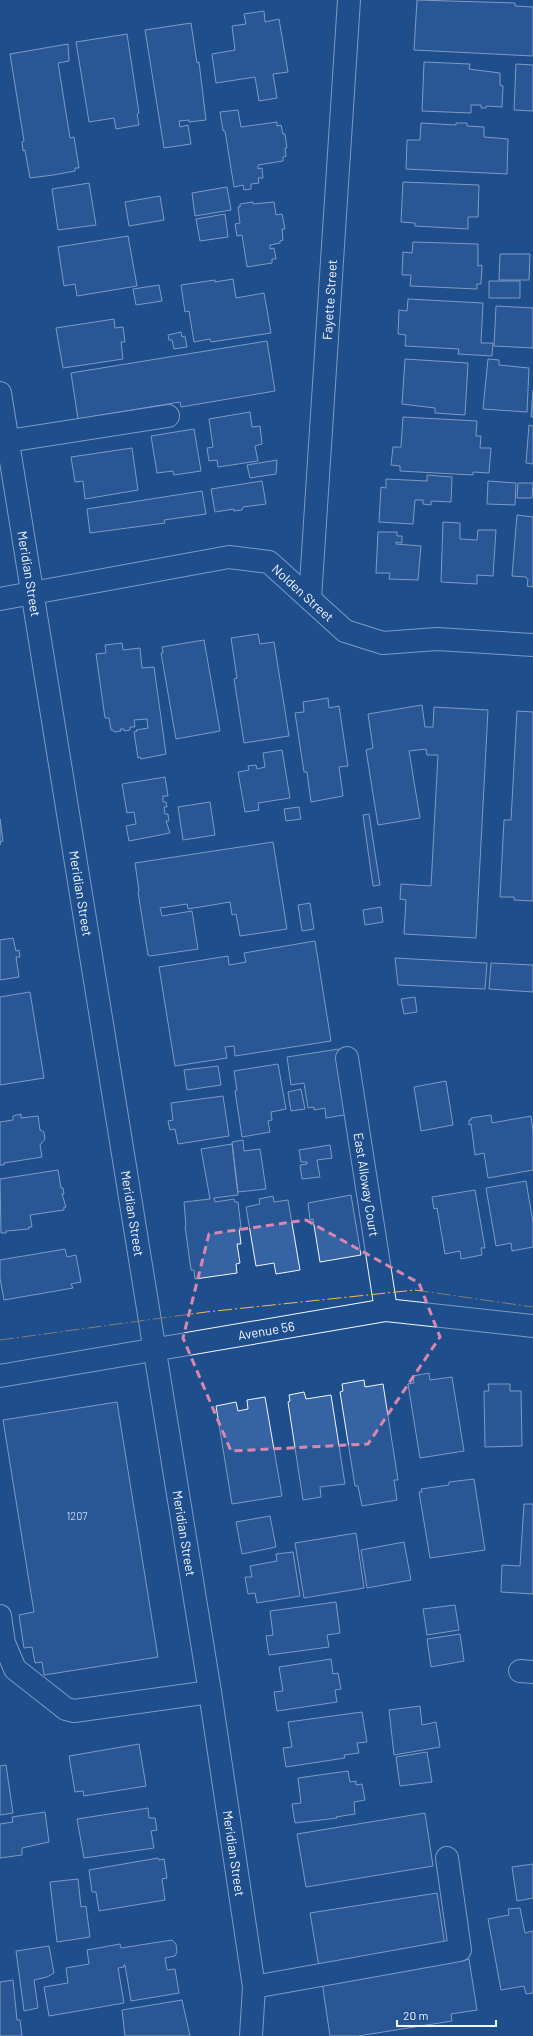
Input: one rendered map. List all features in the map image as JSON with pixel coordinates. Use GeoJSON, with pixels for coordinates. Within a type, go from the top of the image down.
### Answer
{"type":"FeatureCollection","features":[{"type":"Feature","properties":{"kind":"street","name":"Fayette Street"},"geometry":{"type":"LineString","coordinates":[[310,598],[348,0]]}},
{"type":"Feature","properties":{"kind":"street","name":"Meridian Street"},"geometry":{"type":"LineString","coordinates":[[0,393],[210,1692],[254,1987],[251,2036]]}},
{"type":"Feature","properties":{"kind":"street"},"geometry":{"type":"LineString","coordinates":[[8,441],[168,416]]}},
{"type":"Feature","properties":{"kind":"street","name":"Nolden Street"},"geometry":{"type":"LineString","coordinates":[[0,599],[229,557],[269,562],[345,631],[383,643],[437,639],[533,645]]}},
{"type":"Feature","properties":{"kind":"street","name":"East Alloway Court"},"geometry":{"type":"LineString","coordinates":[[348,1058],[386,1310]]}},
{"type":"Feature","properties":{"kind":"street","name":"Avenue 56"},"geometry":{"type":"LineString","coordinates":[[0,1376],[386,1310],[533,1326]]}},
{"type":"Feature","properties":{"kind":"street"},"geometry":{"type":"LineString","coordinates":[[0,1616],[4,1643],[16,1669],[66,1709],[74,1711],[210,1692]]}},
{"type":"Feature","properties":{"kind":"street"},"geometry":{"type":"LineString","coordinates":[[254,1987],[460,1950],[447,1858]]}},
{"type":"Feature","properties":{"kind":"highlighted area"},"geometry":{"type":"Polygon","coordinates":[[[306,1220],[419,1283],[440,1337],[368,1444],[231,1451],[183,1338],[209,1234],[306,1220]]]}},
{"type":"Feature","properties":{"kind":"building"},"geometry":{"type":"Polygon","coordinates":[[[417,0],[515,3],[515,6],[533,7],[533,56],[414,50],[417,0]]]}},
{"type":"Feature","properties":{"kind":"building"},"geometry":{"type":"Polygon","coordinates":[[[264,11],[265,22],[279,19],[288,72],[273,74],[277,98],[259,101],[255,77],[216,83],[212,54],[235,50],[232,26],[246,24],[244,14],[264,11]]]}},
{"type":"Feature","properties":{"kind":"building"},"geometry":{"type":"Polygon","coordinates":[[[191,23],[197,63],[199,62],[206,120],[189,122],[189,120],[179,121],[180,127],[188,125],[191,144],[164,148],[145,30],[191,23]]]}},
{"type":"Feature","properties":{"kind":"building"},"geometry":{"type":"Polygon","coordinates":[[[127,34],[139,113],[137,114],[139,125],[116,129],[114,118],[89,122],[76,42],[127,34]]]}},
{"type":"Feature","properties":{"kind":"building"},"geometry":{"type":"Polygon","coordinates":[[[68,44],[69,61],[58,63],[70,138],[74,137],[79,168],[75,168],[75,171],[30,178],[25,150],[23,151],[22,142],[24,141],[10,54],[68,44]]]}},
{"type":"Feature","properties":{"kind":"building"},"geometry":{"type":"Polygon","coordinates":[[[424,62],[470,64],[469,69],[500,73],[500,85],[503,86],[502,107],[486,106],[486,108],[481,108],[481,105],[471,105],[471,113],[422,111],[424,62]]]}},
{"type":"Feature","properties":{"kind":"building"},"geometry":{"type":"Polygon","coordinates":[[[516,64],[533,65],[533,111],[514,110],[516,64]]]}},
{"type":"Feature","properties":{"kind":"building"},"geometry":{"type":"Polygon","coordinates":[[[238,110],[241,127],[277,122],[277,126],[281,125],[283,134],[285,134],[287,148],[285,148],[286,156],[283,157],[283,161],[258,165],[258,169],[262,168],[263,178],[258,178],[259,183],[251,184],[251,189],[244,190],[243,185],[234,187],[225,131],[223,131],[220,112],[238,110]]]}},
{"type":"Feature","properties":{"kind":"building"},"geometry":{"type":"Polygon","coordinates":[[[421,123],[456,125],[456,123],[467,123],[467,126],[484,127],[484,137],[508,139],[507,174],[406,169],[407,140],[420,140],[421,123]]]}},
{"type":"Feature","properties":{"kind":"building"},"geometry":{"type":"Polygon","coordinates":[[[403,182],[479,185],[478,217],[468,217],[468,229],[415,226],[415,223],[401,222],[403,182]]]}},
{"type":"Feature","properties":{"kind":"building"},"geometry":{"type":"Polygon","coordinates":[[[89,183],[96,225],[58,230],[52,189],[89,183]]]}},
{"type":"Feature","properties":{"kind":"building"},"geometry":{"type":"Polygon","coordinates":[[[227,187],[231,210],[195,216],[192,193],[227,187]]]}},
{"type":"Feature","properties":{"kind":"building"},"geometry":{"type":"Polygon","coordinates":[[[160,196],[164,220],[129,226],[125,202],[160,196]]]}},
{"type":"Feature","properties":{"kind":"building"},"geometry":{"type":"Polygon","coordinates":[[[253,202],[253,204],[274,202],[276,215],[282,214],[285,229],[282,229],[283,240],[280,241],[280,243],[270,245],[270,249],[274,248],[276,259],[272,259],[272,263],[247,267],[242,235],[237,236],[235,224],[240,223],[238,207],[240,207],[240,204],[253,202]]]}},
{"type":"Feature","properties":{"kind":"building"},"geometry":{"type":"Polygon","coordinates":[[[225,214],[228,237],[200,241],[196,219],[225,214]]]}},
{"type":"Feature","properties":{"kind":"building"},"geometry":{"type":"Polygon","coordinates":[[[128,236],[137,286],[77,296],[75,284],[64,286],[58,247],[128,236]]]}},
{"type":"Feature","properties":{"kind":"building"},"geometry":{"type":"Polygon","coordinates":[[[413,242],[478,244],[478,266],[482,265],[481,284],[477,284],[477,289],[410,286],[411,275],[402,275],[403,252],[412,253],[413,242]]]}},
{"type":"Feature","properties":{"kind":"building"},"geometry":{"type":"Polygon","coordinates":[[[500,254],[530,254],[529,280],[499,280],[500,254]]]}},
{"type":"Feature","properties":{"kind":"building"},"geometry":{"type":"Polygon","coordinates":[[[233,279],[236,298],[264,293],[271,333],[211,342],[210,339],[194,342],[189,311],[185,312],[181,285],[233,279]]]}},
{"type":"Feature","properties":{"kind":"building"},"geometry":{"type":"Polygon","coordinates":[[[489,281],[520,281],[520,298],[489,298],[489,281]]]}},
{"type":"Feature","properties":{"kind":"building"},"geometry":{"type":"Polygon","coordinates":[[[159,285],[162,301],[136,305],[133,289],[159,285]]]}},
{"type":"Feature","properties":{"kind":"building"},"geometry":{"type":"Polygon","coordinates":[[[408,299],[483,303],[481,343],[493,343],[492,356],[458,354],[459,349],[405,346],[406,335],[398,334],[399,310],[407,311],[408,299]]]}},
{"type":"Feature","properties":{"kind":"building"},"geometry":{"type":"Polygon","coordinates":[[[496,306],[533,308],[533,348],[494,346],[496,306]]]}},
{"type":"Feature","properties":{"kind":"building"},"geometry":{"type":"Polygon","coordinates":[[[114,319],[115,328],[123,327],[125,342],[121,342],[123,359],[63,368],[56,328],[114,319]]]}},
{"type":"Feature","properties":{"kind":"building"},"geometry":{"type":"Polygon","coordinates":[[[181,332],[182,337],[185,336],[187,347],[174,349],[172,340],[169,340],[168,335],[181,332]]]}},
{"type":"Feature","properties":{"kind":"building"},"geometry":{"type":"Polygon","coordinates":[[[267,341],[275,391],[181,407],[180,402],[78,419],[71,373],[267,341]]]}},
{"type":"Feature","properties":{"kind":"building"},"geometry":{"type":"Polygon","coordinates":[[[405,359],[468,363],[465,415],[435,413],[435,408],[402,404],[405,359]]]}},
{"type":"Feature","properties":{"kind":"building"},"geometry":{"type":"Polygon","coordinates":[[[488,359],[499,360],[499,365],[529,368],[527,412],[483,409],[488,359]]]}},
{"type":"Feature","properties":{"kind":"building"},"geometry":{"type":"Polygon","coordinates":[[[533,390],[533,417],[531,417],[533,390]]]}},
{"type":"Feature","properties":{"kind":"building"},"geometry":{"type":"Polygon","coordinates":[[[250,412],[252,427],[260,426],[262,444],[255,446],[258,461],[218,467],[217,460],[209,461],[207,448],[213,447],[209,419],[250,412]]]}},
{"type":"Feature","properties":{"kind":"building"},"geometry":{"type":"Polygon","coordinates":[[[403,417],[477,421],[476,436],[481,436],[480,448],[491,448],[489,473],[473,472],[473,475],[400,471],[400,466],[391,465],[393,447],[401,447],[403,417]]]}},
{"type":"Feature","properties":{"kind":"building"},"geometry":{"type":"Polygon","coordinates":[[[529,425],[533,426],[533,464],[526,463],[529,425]]]}},
{"type":"Feature","properties":{"kind":"building"},"geometry":{"type":"Polygon","coordinates":[[[194,429],[201,471],[174,475],[173,471],[157,473],[151,436],[194,429]]]}},
{"type":"Feature","properties":{"kind":"building"},"geometry":{"type":"Polygon","coordinates":[[[132,448],[138,490],[85,499],[83,481],[75,482],[71,457],[132,448]]]}},
{"type":"Feature","properties":{"kind":"building"},"geometry":{"type":"Polygon","coordinates":[[[277,460],[276,474],[250,478],[247,465],[277,460]]]}},
{"type":"Feature","properties":{"kind":"building"},"geometry":{"type":"Polygon","coordinates":[[[427,475],[452,477],[451,502],[431,501],[431,505],[423,504],[423,500],[415,500],[413,524],[379,522],[381,487],[386,488],[386,479],[427,481],[427,475]]]}},
{"type":"Feature","properties":{"kind":"building"},"geometry":{"type":"Polygon","coordinates":[[[262,481],[266,504],[243,507],[242,510],[234,511],[234,509],[215,512],[211,489],[262,481]]]}},
{"type":"Feature","properties":{"kind":"building"},"geometry":{"type":"Polygon","coordinates":[[[488,481],[516,483],[515,505],[487,504],[488,481]]]}},
{"type":"Feature","properties":{"kind":"building"},"geometry":{"type":"Polygon","coordinates":[[[518,483],[533,483],[532,498],[517,498],[518,483]]]}},
{"type":"Feature","properties":{"kind":"building"},"geometry":{"type":"Polygon","coordinates":[[[202,491],[206,514],[164,520],[165,523],[90,533],[87,509],[202,491]]]}},
{"type":"Feature","properties":{"kind":"building"},"geometry":{"type":"Polygon","coordinates":[[[517,515],[533,517],[533,587],[527,586],[528,580],[526,577],[512,576],[517,515]]]}},
{"type":"Feature","properties":{"kind":"building"},"geometry":{"type":"Polygon","coordinates":[[[443,522],[460,523],[460,539],[477,540],[478,530],[496,530],[493,576],[477,575],[477,584],[441,582],[443,522]]]}},
{"type":"Feature","properties":{"kind":"building"},"geometry":{"type":"Polygon","coordinates":[[[378,532],[397,532],[397,536],[402,536],[402,543],[396,542],[396,544],[421,546],[418,580],[389,579],[390,573],[376,573],[378,532]]]}},
{"type":"Feature","properties":{"kind":"building"},"geometry":{"type":"Polygon","coordinates":[[[258,634],[260,644],[274,642],[289,736],[244,743],[234,679],[237,678],[231,638],[258,634]]]}},
{"type":"Feature","properties":{"kind":"building"},"geometry":{"type":"Polygon","coordinates":[[[204,640],[220,731],[176,739],[161,653],[163,653],[162,647],[204,640]]]}},
{"type":"Feature","properties":{"kind":"building"},"geometry":{"type":"Polygon","coordinates":[[[122,643],[123,650],[140,648],[142,668],[154,667],[166,754],[141,759],[140,757],[138,758],[134,732],[137,731],[136,730],[148,728],[147,719],[134,720],[135,727],[130,727],[130,730],[124,731],[124,729],[120,729],[121,731],[114,732],[111,730],[109,718],[105,718],[96,654],[106,653],[105,645],[122,643]]]}},
{"type":"Feature","properties":{"kind":"building"},"geometry":{"type":"Polygon","coordinates":[[[328,698],[329,708],[339,706],[348,766],[339,767],[343,796],[311,802],[307,772],[304,772],[295,713],[304,712],[303,702],[328,698]]]}},
{"type":"Feature","properties":{"kind":"building"},"geometry":{"type":"Polygon","coordinates":[[[422,705],[425,727],[433,727],[434,707],[488,710],[476,938],[404,934],[406,900],[400,899],[401,884],[431,886],[438,755],[427,755],[426,749],[409,751],[420,818],[378,825],[366,750],[373,748],[368,714],[422,705]]]}},
{"type":"Feature","properties":{"kind":"building"},"geometry":{"type":"Polygon","coordinates":[[[517,711],[533,712],[533,901],[514,900],[514,897],[500,897],[504,820],[511,820],[517,711]]]}},
{"type":"Feature","properties":{"kind":"building"},"geometry":{"type":"Polygon","coordinates":[[[282,750],[290,798],[258,803],[259,810],[245,812],[238,772],[249,770],[248,766],[256,765],[257,769],[265,767],[263,753],[282,750]]]}},
{"type":"Feature","properties":{"kind":"building"},"geometry":{"type":"Polygon","coordinates":[[[165,777],[168,796],[163,796],[163,802],[166,802],[167,807],[164,807],[165,814],[168,814],[169,821],[166,821],[170,833],[129,841],[126,826],[136,824],[134,812],[127,813],[122,784],[165,777]]]}},
{"type":"Feature","properties":{"kind":"building"},"geometry":{"type":"Polygon","coordinates":[[[210,802],[215,835],[183,840],[178,807],[210,802]]]}},
{"type":"Feature","properties":{"kind":"building"},"geometry":{"type":"Polygon","coordinates":[[[299,807],[301,819],[286,821],[284,809],[299,807]]]}},
{"type":"Feature","properties":{"kind":"building"},"geometry":{"type":"Polygon","coordinates":[[[369,814],[380,885],[373,886],[363,815],[369,814]]]}},
{"type":"Feature","properties":{"kind":"building"},"geometry":{"type":"Polygon","coordinates":[[[0,819],[3,841],[0,842],[0,819]]]}},
{"type":"Feature","properties":{"kind":"building"},"geometry":{"type":"Polygon","coordinates":[[[273,842],[287,929],[240,936],[236,914],[232,915],[230,902],[188,909],[187,904],[160,908],[162,916],[192,911],[198,949],[150,956],[148,955],[135,863],[273,842]]]}},
{"type":"Feature","properties":{"kind":"building"},"geometry":{"type":"Polygon","coordinates":[[[310,903],[314,929],[302,931],[298,905],[310,903]]]}},
{"type":"Feature","properties":{"kind":"building"},"geometry":{"type":"Polygon","coordinates":[[[381,907],[383,922],[365,925],[363,910],[381,907]]]}},
{"type":"Feature","properties":{"kind":"building"},"geometry":{"type":"Polygon","coordinates":[[[13,938],[16,951],[19,950],[20,957],[16,957],[19,977],[0,980],[0,940],[13,938]]]}},
{"type":"Feature","properties":{"kind":"building"},"geometry":{"type":"Polygon","coordinates":[[[315,941],[331,1041],[235,1056],[234,1046],[225,1047],[227,1058],[175,1066],[159,967],[228,956],[229,965],[246,962],[244,953],[315,941]]]}},
{"type":"Feature","properties":{"kind":"building"},"geometry":{"type":"Polygon","coordinates":[[[395,958],[487,963],[485,989],[398,985],[395,958]]]}},
{"type":"Feature","properties":{"kind":"building"},"geometry":{"type":"Polygon","coordinates":[[[491,963],[533,965],[533,992],[489,989],[491,963]]]}},
{"type":"Feature","properties":{"kind":"building"},"geometry":{"type":"Polygon","coordinates":[[[30,992],[44,1078],[0,1085],[0,997],[30,992]]]}},
{"type":"Feature","properties":{"kind":"building"},"geometry":{"type":"Polygon","coordinates":[[[415,997],[417,1012],[404,1014],[401,999],[415,997]]]}},
{"type":"Feature","properties":{"kind":"building"},"geometry":{"type":"Polygon","coordinates":[[[339,1049],[350,1114],[326,1118],[325,1108],[314,1110],[314,1107],[308,1108],[304,1083],[291,1085],[287,1057],[339,1049]]]}},
{"type":"Feature","properties":{"kind":"building"},"geometry":{"type":"Polygon","coordinates":[[[278,1064],[286,1109],[271,1112],[272,1120],[268,1121],[270,1132],[242,1137],[235,1091],[237,1090],[234,1071],[278,1064]]]}},
{"type":"Feature","properties":{"kind":"building"},"geometry":{"type":"Polygon","coordinates":[[[218,1066],[221,1085],[187,1090],[184,1070],[218,1066]]]}},
{"type":"Feature","properties":{"kind":"building"},"geometry":{"type":"Polygon","coordinates":[[[446,1081],[453,1125],[421,1131],[414,1087],[446,1081]]]}},
{"type":"Feature","properties":{"kind":"building"},"geometry":{"type":"Polygon","coordinates":[[[301,1089],[305,1109],[291,1111],[288,1092],[301,1089]]]}},
{"type":"Feature","properties":{"kind":"building"},"geometry":{"type":"Polygon","coordinates":[[[223,1096],[229,1136],[178,1144],[175,1129],[170,1130],[168,1121],[173,1120],[171,1103],[223,1096]]]}},
{"type":"Feature","properties":{"kind":"building"},"geometry":{"type":"Polygon","coordinates":[[[21,1114],[21,1118],[38,1116],[40,1130],[44,1132],[45,1139],[40,1145],[42,1157],[4,1163],[4,1165],[0,1165],[0,1122],[13,1120],[13,1116],[21,1114]]]}},
{"type":"Feature","properties":{"kind":"building"},"geometry":{"type":"Polygon","coordinates":[[[491,1115],[492,1123],[531,1116],[533,1131],[533,1170],[488,1178],[484,1153],[475,1155],[471,1124],[469,1125],[469,1120],[471,1120],[471,1118],[491,1115]]]}},
{"type":"Feature","properties":{"kind":"building"},"geometry":{"type":"Polygon","coordinates":[[[243,1140],[244,1151],[260,1149],[266,1189],[238,1192],[232,1142],[243,1140]]]}},
{"type":"Feature","properties":{"kind":"building"},"geometry":{"type":"Polygon","coordinates":[[[232,1144],[238,1195],[214,1198],[215,1202],[234,1199],[235,1202],[238,1202],[241,1244],[237,1244],[240,1263],[236,1264],[237,1273],[195,1279],[194,1270],[191,1270],[185,1226],[184,1202],[210,1199],[201,1149],[232,1144]]]}},
{"type":"Feature","properties":{"kind":"building"},"geometry":{"type":"Polygon","coordinates":[[[330,1145],[332,1158],[317,1160],[320,1177],[302,1179],[300,1165],[307,1164],[307,1162],[301,1162],[299,1150],[330,1145]]]}},
{"type":"Feature","properties":{"kind":"building"},"geometry":{"type":"Polygon","coordinates":[[[58,1170],[66,1207],[64,1207],[64,1210],[30,1215],[32,1227],[29,1227],[29,1229],[6,1231],[6,1233],[1,1233],[0,1179],[58,1170]]]}},
{"type":"Feature","properties":{"kind":"building"},"geometry":{"type":"Polygon","coordinates":[[[526,1181],[533,1223],[533,1247],[512,1251],[511,1243],[496,1246],[486,1188],[526,1181]]]}},
{"type":"Feature","properties":{"kind":"building"},"geometry":{"type":"Polygon","coordinates":[[[475,1190],[485,1248],[481,1248],[482,1255],[461,1259],[460,1251],[445,1254],[437,1208],[434,1209],[432,1197],[475,1190]]]}},
{"type":"Feature","properties":{"kind":"building"},"geometry":{"type":"Polygon","coordinates":[[[351,1195],[361,1255],[320,1262],[313,1219],[310,1220],[308,1203],[351,1195]]]}},
{"type":"Feature","properties":{"kind":"building"},"geometry":{"type":"Polygon","coordinates":[[[273,1196],[274,1202],[288,1200],[300,1270],[276,1274],[274,1263],[256,1266],[246,1207],[260,1204],[259,1199],[273,1196]]]}},
{"type":"Feature","properties":{"kind":"building"},"geometry":{"type":"Polygon","coordinates":[[[65,1249],[67,1257],[76,1255],[81,1282],[71,1284],[73,1288],[4,1300],[0,1278],[0,1260],[65,1249]]]}},
{"type":"Feature","properties":{"kind":"building"},"geometry":{"type":"Polygon","coordinates":[[[429,1373],[430,1380],[452,1377],[464,1451],[420,1458],[408,1384],[414,1383],[413,1376],[429,1373]]]}},
{"type":"Feature","properties":{"kind":"building"},"geometry":{"type":"Polygon","coordinates":[[[364,1380],[365,1387],[383,1384],[398,1480],[394,1480],[397,1500],[362,1506],[358,1486],[355,1486],[340,1392],[343,1391],[342,1384],[364,1380]]]}},
{"type":"Feature","properties":{"kind":"building"},"geometry":{"type":"Polygon","coordinates":[[[488,1384],[510,1384],[510,1391],[521,1391],[522,1446],[485,1447],[484,1391],[489,1391],[488,1384]]]}},
{"type":"Feature","properties":{"kind":"building"},"geometry":{"type":"Polygon","coordinates":[[[304,1392],[306,1399],[331,1395],[345,1484],[320,1487],[321,1497],[303,1500],[288,1402],[290,1401],[289,1395],[304,1392]]]}},
{"type":"Feature","properties":{"kind":"building"},"geometry":{"type":"Polygon","coordinates":[[[265,1397],[282,1496],[232,1504],[216,1406],[236,1402],[238,1411],[248,1409],[247,1400],[265,1397]]]}},
{"type":"Feature","properties":{"kind":"building"},"geometry":{"type":"Polygon","coordinates":[[[117,1402],[158,1657],[44,1675],[42,1662],[35,1663],[32,1647],[24,1648],[19,1615],[34,1612],[3,1420],[117,1402]]]}},
{"type":"Feature","properties":{"kind":"building"},"geometry":{"type":"Polygon","coordinates":[[[474,1479],[485,1550],[430,1558],[419,1492],[422,1492],[421,1489],[449,1485],[449,1482],[474,1479]]]}},
{"type":"Feature","properties":{"kind":"building"},"geometry":{"type":"Polygon","coordinates":[[[524,1504],[533,1504],[533,1594],[501,1592],[502,1565],[520,1566],[524,1504]]]}},
{"type":"Feature","properties":{"kind":"building"},"geometry":{"type":"Polygon","coordinates":[[[270,1516],[276,1547],[242,1554],[236,1522],[270,1516]]]}},
{"type":"Feature","properties":{"kind":"building"},"geometry":{"type":"Polygon","coordinates":[[[356,1533],[364,1588],[304,1598],[295,1543],[356,1533]]]}},
{"type":"Feature","properties":{"kind":"building"},"geometry":{"type":"Polygon","coordinates":[[[404,1542],[411,1580],[367,1588],[361,1550],[404,1542]]]}},
{"type":"Feature","properties":{"kind":"building"},"geometry":{"type":"Polygon","coordinates":[[[293,1552],[300,1596],[257,1603],[255,1593],[248,1594],[245,1577],[252,1577],[250,1566],[277,1561],[276,1554],[293,1552]]]}},
{"type":"Feature","properties":{"kind":"building"},"geometry":{"type":"Polygon","coordinates":[[[336,1602],[340,1633],[327,1635],[329,1647],[269,1655],[266,1636],[273,1635],[270,1611],[336,1602]]]}},
{"type":"Feature","properties":{"kind":"building"},"geometry":{"type":"Polygon","coordinates":[[[455,1605],[459,1630],[427,1635],[423,1609],[455,1605]]]}},
{"type":"Feature","properties":{"kind":"building"},"geometry":{"type":"Polygon","coordinates":[[[460,1634],[464,1661],[431,1667],[427,1639],[460,1634]]]}},
{"type":"Feature","properties":{"kind":"building"},"geometry":{"type":"Polygon","coordinates":[[[331,1659],[333,1674],[338,1673],[341,1689],[335,1690],[337,1702],[277,1711],[274,1692],[283,1691],[279,1667],[331,1659]]]}},
{"type":"Feature","properties":{"kind":"building"},"geometry":{"type":"Polygon","coordinates":[[[420,1706],[422,1725],[436,1722],[440,1747],[394,1755],[389,1710],[420,1706]]]}},
{"type":"Feature","properties":{"kind":"building"},"geometry":{"type":"Polygon","coordinates":[[[362,1712],[367,1742],[357,1743],[359,1753],[344,1755],[345,1758],[286,1767],[283,1748],[292,1747],[288,1722],[362,1712]]]}},
{"type":"Feature","properties":{"kind":"building"},"geometry":{"type":"Polygon","coordinates":[[[139,1744],[146,1786],[84,1796],[83,1791],[75,1792],[69,1756],[139,1744]]]}},
{"type":"Feature","properties":{"kind":"building"},"geometry":{"type":"Polygon","coordinates":[[[427,1752],[432,1782],[400,1786],[396,1757],[427,1752]]]}},
{"type":"Feature","properties":{"kind":"building"},"geometry":{"type":"Polygon","coordinates":[[[6,1765],[13,1813],[0,1815],[0,1766],[6,1765]]]}},
{"type":"Feature","properties":{"kind":"building"},"geometry":{"type":"Polygon","coordinates":[[[348,1771],[350,1782],[356,1781],[356,1785],[362,1784],[365,1800],[354,1802],[355,1814],[336,1817],[337,1818],[295,1823],[292,1804],[301,1803],[298,1778],[348,1771]]]}},
{"type":"Feature","properties":{"kind":"building"},"geometry":{"type":"Polygon","coordinates":[[[148,1808],[149,1818],[155,1818],[157,1830],[151,1831],[154,1848],[84,1858],[77,1819],[148,1808]]]}},
{"type":"Feature","properties":{"kind":"building"},"geometry":{"type":"Polygon","coordinates":[[[45,1812],[49,1842],[22,1848],[22,1855],[0,1858],[0,1824],[13,1822],[12,1817],[45,1812]]]}},
{"type":"Feature","properties":{"kind":"building"},"geometry":{"type":"Polygon","coordinates":[[[425,1813],[433,1866],[306,1887],[297,1834],[425,1813]]]}},
{"type":"Feature","properties":{"kind":"building"},"geometry":{"type":"Polygon","coordinates":[[[158,1858],[159,1860],[164,1859],[167,1878],[162,1879],[165,1900],[99,1911],[96,1892],[92,1892],[89,1870],[158,1858]]]}},
{"type":"Feature","properties":{"kind":"building"},"geometry":{"type":"Polygon","coordinates":[[[533,1864],[533,1898],[517,1901],[512,1867],[533,1864]]]}},
{"type":"Feature","properties":{"kind":"building"},"geometry":{"type":"Polygon","coordinates":[[[78,1879],[81,1907],[86,1906],[90,1937],[57,1942],[50,1882],[78,1879]]]}},
{"type":"Feature","properties":{"kind":"building"},"geometry":{"type":"Polygon","coordinates":[[[437,1893],[445,1946],[319,1967],[310,1913],[437,1893]]]}},
{"type":"Feature","properties":{"kind":"building"},"geometry":{"type":"Polygon","coordinates":[[[520,1908],[525,1933],[533,1931],[533,1993],[526,1994],[524,1986],[501,1990],[488,1919],[509,1915],[508,1909],[520,1908]]]}},
{"type":"Feature","properties":{"kind":"building"},"geometry":{"type":"Polygon","coordinates":[[[172,1940],[176,1944],[177,1952],[175,1956],[165,1958],[167,1970],[175,1969],[179,1993],[131,2001],[124,1965],[124,1967],[118,1968],[124,2003],[49,2016],[44,1987],[68,1983],[66,1968],[89,1964],[87,1950],[120,1944],[121,1948],[172,1940]]]}},
{"type":"Feature","properties":{"kind":"building"},"geometry":{"type":"Polygon","coordinates":[[[49,1946],[54,1973],[47,1977],[34,1980],[38,2008],[24,2011],[16,1951],[49,1946]]]}},
{"type":"Feature","properties":{"kind":"building"},"geometry":{"type":"Polygon","coordinates":[[[469,1959],[477,2010],[451,2014],[452,2021],[358,2036],[330,2036],[322,1982],[469,1959]]]}},
{"type":"Feature","properties":{"kind":"building"},"geometry":{"type":"Polygon","coordinates":[[[13,1980],[17,2020],[20,2020],[22,2036],[0,2036],[0,1982],[13,1980]]]}},
{"type":"Feature","properties":{"kind":"building"},"geometry":{"type":"Polygon","coordinates":[[[182,2000],[190,2036],[125,2036],[122,2010],[182,2000]]]}},
{"type":"Feature","properties":{"kind":"power"},"geometry":{"type":"LineString","coordinates":[[0,1340],[206,1312],[415,1290],[533,1307]]}}]}
